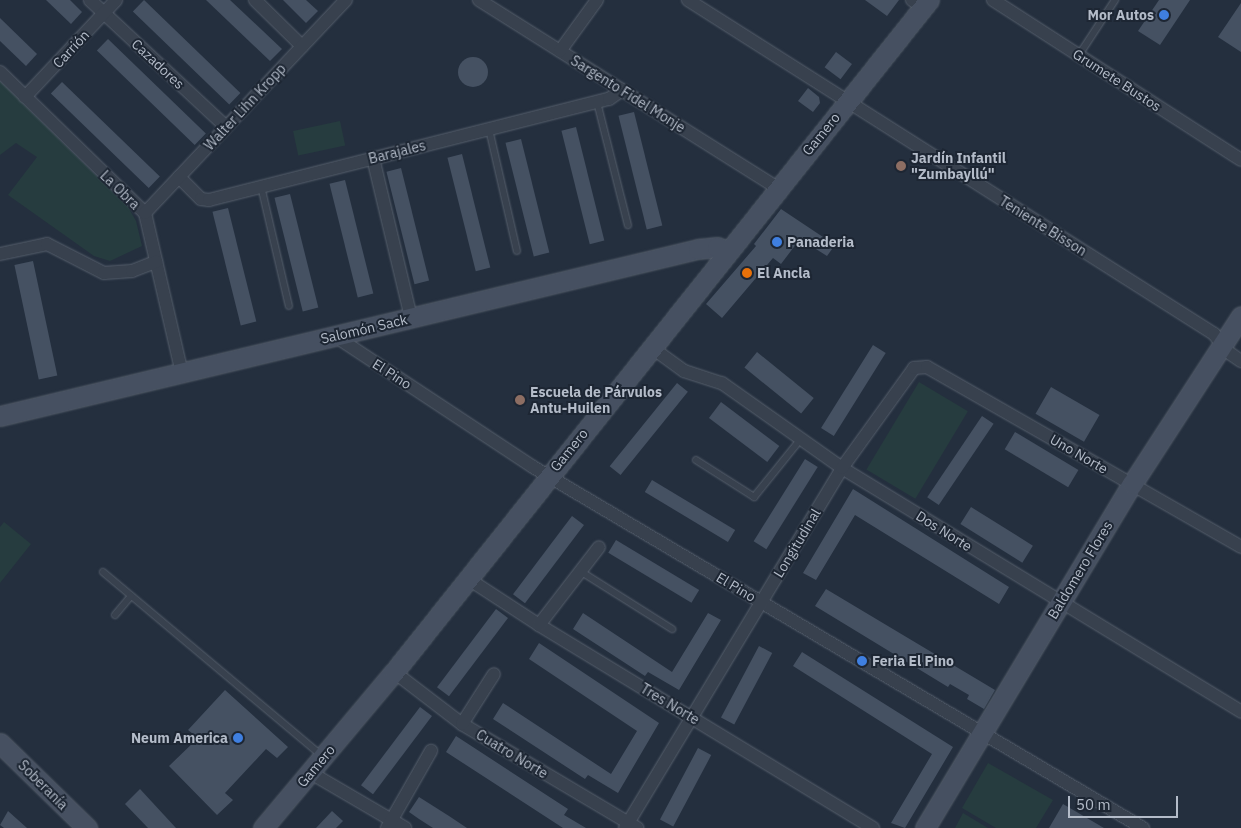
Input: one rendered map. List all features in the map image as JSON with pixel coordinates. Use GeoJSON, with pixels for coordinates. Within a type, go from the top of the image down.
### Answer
{"type":"FeatureCollection","features":[{"type":"Feature","properties":{"kind":"street","name":"Cazadores"},"geometry":{"type":"LineString","coordinates":[[90,0],[226,127]]}},
{"type":"Feature","properties":{"kind":"street","name":"Carrión"},"geometry":{"type":"LineString","coordinates":[[25,97],[116,0]]}},
{"type":"Feature","properties":{"kind":"street"},"geometry":{"type":"LineString","coordinates":[[255,0],[302,46]]}},
{"type":"Feature","properties":{"kind":"street","name":"Walter Lihn Kropp"},"geometry":{"type":"LineString","coordinates":[[145,213],[346,0]]}},
{"type":"Feature","properties":{"kind":"street","name":"Sargento Fidel Monje"},"geometry":{"type":"LineString","coordinates":[[479,0],[778,188]]}},
{"type":"Feature","properties":{"kind":"street"},"geometry":{"type":"LineString","coordinates":[[560,52],[596,0]]}},
{"type":"Feature","properties":{"kind":"street","name":"Teniente Bisson"},"geometry":{"type":"LineString","coordinates":[[688,0],[1214,334],[1221,343],[1241,360]]}},
{"type":"Feature","properties":{"kind":"street","name":"Grumete Bustos"},"geometry":{"type":"LineString","coordinates":[[992,0],[1241,160]]}},
{"type":"Feature","properties":{"kind":"street","name":"Gamero"},"geometry":{"type":"LineString","coordinates":[[263,828],[394,672],[847,102],[921,2]]}},
{"type":"Feature","properties":{"kind":"street","name":"La Obra"},"geometry":{"type":"LineString","coordinates":[[0,72],[145,213],[182,373]]}},
{"type":"Feature","properties":{"kind":"street","name":"Barajales"},"geometry":{"type":"LineString","coordinates":[[179,177],[204,200],[609,99],[622,90]]}},
{"type":"Feature","properties":{"kind":"street"},"geometry":{"type":"LineString","coordinates":[[373,158],[411,318]]}},
{"type":"Feature","properties":{"kind":"street"},"geometry":{"type":"LineString","coordinates":[[0,254],[47,244],[104,272],[132,271],[156,262]]}},
{"type":"Feature","properties":{"kind":"street","name":"Salomón Sack"},"geometry":{"type":"LineString","coordinates":[[0,416],[698,249],[717,248],[728,251]]}},
{"type":"Feature","properties":{"kind":"street","name":"Baldomero Flores"},"geometry":{"type":"LineString","coordinates":[[924,828],[1132,484],[1221,343],[1241,316]]}},
{"type":"Feature","properties":{"kind":"street","name":"El Pino"},"geometry":{"type":"LineString","coordinates":[[335,336],[548,476],[1143,828]]}},
{"type":"Feature","properties":{"kind":"street","name":"Dos Norte"},"geometry":{"type":"LineString","coordinates":[[651,347],[684,371],[722,382],[800,440],[842,468],[1241,712]]}},
{"type":"Feature","properties":{"kind":"street","name":"Uno Norte"},"geometry":{"type":"LineString","coordinates":[[914,368],[927,367],[1241,547]]}},
{"type":"Feature","properties":{"kind":"street","name":"Longitudinal"},"geometry":{"type":"LineString","coordinates":[[630,826],[692,717],[842,468],[914,368]]}},
{"type":"Feature","properties":{"kind":"street"},"geometry":{"type":"LineString","coordinates":[[539,625],[599,547]]}},
{"type":"Feature","properties":{"kind":"street","name":"Tres Norte"},"geometry":{"type":"LineString","coordinates":[[467,578],[539,625],[873,828]]}},
{"type":"Feature","properties":{"kind":"street","name":"Cuatro Norte"},"geometry":{"type":"LineString","coordinates":[[394,672],[462,724],[630,826]]}},
{"type":"Feature","properties":{"kind":"street"},"geometry":{"type":"LineString","coordinates":[[462,724],[494,674]]}},
{"type":"Feature","properties":{"kind":"street","name":"Soberanía"},"geometry":{"type":"LineString","coordinates":[[0,743],[87,828]]}},
{"type":"Feature","properties":{"kind":"street"},"geometry":{"type":"LineString","coordinates":[[390,824],[431,752]]}},
{"type":"Feature","properties":{"kind":"street"},"geometry":{"type":"LineString","coordinates":[[311,773],[390,824],[405,828]]}},
{"type":"Feature","properties":{"kind":"lane"},"geometry":{"type":"LineString","coordinates":[[1079,55],[1116,0]]}},
{"type":"Feature","properties":{"kind":"lane"},"geometry":{"type":"LineString","coordinates":[[597,102],[628,225]]}},
{"type":"Feature","properties":{"kind":"lane"},"geometry":{"type":"LineString","coordinates":[[489,129],[517,251]]}},
{"type":"Feature","properties":{"kind":"lane"},"geometry":{"type":"LineString","coordinates":[[261,186],[289,306]]}},
{"type":"Feature","properties":{"kind":"lane"},"geometry":{"type":"LineString","coordinates":[[696,460],[754,497],[800,440]]}},
{"type":"Feature","properties":{"kind":"lane"},"geometry":{"type":"LineString","coordinates":[[580,571],[672,629]]}},
{"type":"Feature","properties":{"kind":"lane"},"geometry":{"type":"LineString","coordinates":[[103,572],[324,757]]}},
{"type":"Feature","properties":{"kind":"lane"},"geometry":{"type":"LineString","coordinates":[[115,615],[131,596]]}},
{"type":"Feature","properties":{"kind":"green space"},"geometry":{"type":"Polygon","coordinates":[[[0,81],[128,207],[136,221],[142,246],[110,261],[94,256],[8,195],[37,157],[16,143],[0,155],[0,81]]]}},
{"type":"Feature","properties":{"kind":"green space"},"geometry":{"type":"Polygon","coordinates":[[[340,121],[345,145],[298,155],[293,131],[340,121]]]}},
{"type":"Feature","properties":{"kind":"green space"},"geometry":{"type":"Polygon","coordinates":[[[919,382],[968,411],[915,499],[866,469],[919,382]]]}},
{"type":"Feature","properties":{"kind":"green space"},"geometry":{"type":"Polygon","coordinates":[[[4,522],[31,544],[0,583],[0,527],[4,522]]]}},
{"type":"Feature","properties":{"kind":"green space"},"geometry":{"type":"Polygon","coordinates":[[[988,763],[1053,800],[1036,828],[996,828],[962,808],[988,763]]]}},
{"type":"Feature","properties":{"kind":"green space"},"geometry":{"type":"Polygon","coordinates":[[[963,813],[988,828],[955,828],[963,813]]]}},
{"type":"Feature","properties":{"kind":"building"},"geometry":{"type":"Polygon","coordinates":[[[46,0],[70,0],[82,12],[71,24],[46,0]]]}},
{"type":"Feature","properties":{"kind":"building"},"geometry":{"type":"Polygon","coordinates":[[[144,0],[240,93],[229,105],[133,12],[144,0]]]}},
{"type":"Feature","properties":{"kind":"building"},"geometry":{"type":"Polygon","coordinates":[[[206,0],[230,0],[282,49],[270,61],[206,0]]]}},
{"type":"Feature","properties":{"kind":"building"},"geometry":{"type":"Polygon","coordinates":[[[283,0],[306,0],[318,11],[306,23],[283,0]]]}},
{"type":"Feature","properties":{"kind":"building"},"geometry":{"type":"Polygon","coordinates":[[[865,0],[899,0],[887,16],[865,0]]]}},
{"type":"Feature","properties":{"kind":"building","name":"Mor Autos"},"geometry":{"type":"Polygon","coordinates":[[[1159,0],[1190,0],[1160,45],[1138,31],[1159,0]]]}},
{"type":"Feature","properties":{"kind":"building"},"geometry":{"type":"Polygon","coordinates":[[[1241,3],[1241,52],[1218,37],[1241,3]]]}},
{"type":"Feature","properties":{"kind":"building"},"geometry":{"type":"Polygon","coordinates":[[[0,18],[37,54],[26,66],[0,41],[0,18]]]}},
{"type":"Feature","properties":{"kind":"building"},"geometry":{"type":"Polygon","coordinates":[[[108,39],[206,133],[195,145],[97,51],[108,39]]]}},
{"type":"Feature","properties":{"kind":"building"},"geometry":{"type":"Polygon","coordinates":[[[836,52],[852,64],[841,79],[825,67],[836,52]]]}},
{"type":"Feature","properties":{"kind":"building"},"geometry":{"type":"Polygon","coordinates":[[[473,57],[484,61],[488,72],[484,83],[473,87],[462,83],[458,72],[462,61],[473,57]]]}},
{"type":"Feature","properties":{"kind":"building"},"geometry":{"type":"Polygon","coordinates":[[[62,82],[160,176],[149,188],[51,94],[62,82]]]}},
{"type":"Feature","properties":{"kind":"building"},"geometry":{"type":"Polygon","coordinates":[[[808,88],[819,97],[820,103],[813,112],[798,101],[808,88]]]}},
{"type":"Feature","properties":{"kind":"building"},"geometry":{"type":"Polygon","coordinates":[[[634,112],[662,226],[647,229],[618,116],[634,112]]]}},
{"type":"Feature","properties":{"kind":"building"},"geometry":{"type":"Polygon","coordinates":[[[576,127],[604,241],[590,244],[561,131],[576,127]]]}},
{"type":"Feature","properties":{"kind":"building"},"geometry":{"type":"Polygon","coordinates":[[[521,139],[549,253],[534,256],[505,143],[521,139]]]}},
{"type":"Feature","properties":{"kind":"building"},"geometry":{"type":"Polygon","coordinates":[[[462,154],[490,268],[476,271],[447,158],[462,154]]]}},
{"type":"Feature","properties":{"kind":"building"},"geometry":{"type":"Polygon","coordinates":[[[401,168],[429,281],[415,284],[386,172],[401,168]]]}},
{"type":"Feature","properties":{"kind":"building"},"geometry":{"type":"Polygon","coordinates":[[[345,180],[373,294],[358,297],[329,184],[345,180]]]}},
{"type":"Feature","properties":{"kind":"building"},"geometry":{"type":"Polygon","coordinates":[[[290,194],[318,308],[303,311],[274,198],[290,194]]]}},
{"type":"Feature","properties":{"kind":"building"},"geometry":{"type":"Polygon","coordinates":[[[228,208],[256,322],[241,325],[212,212],[228,208]]]}},
{"type":"Feature","properties":{"kind":"building"},"geometry":{"type":"Polygon","coordinates":[[[781,209],[835,245],[827,256],[800,239],[781,264],[773,258],[722,318],[706,304],[756,246],[754,244],[781,209]]]}},
{"type":"Feature","properties":{"kind":"building"},"geometry":{"type":"Polygon","coordinates":[[[33,261],[57,375],[39,379],[14,265],[33,261]]]}},
{"type":"Feature","properties":{"kind":"building"},"geometry":{"type":"Polygon","coordinates":[[[873,345],[886,353],[834,436],[821,428],[873,345]]]}},
{"type":"Feature","properties":{"kind":"building"},"geometry":{"type":"Polygon","coordinates":[[[757,352],[814,398],[801,413],[744,368],[757,352]]]}},
{"type":"Feature","properties":{"kind":"building"},"geometry":{"type":"Polygon","coordinates":[[[677,383],[688,392],[621,475],[610,466],[677,383]]]}},
{"type":"Feature","properties":{"kind":"building"},"geometry":{"type":"Polygon","coordinates":[[[1051,387],[1099,415],[1084,442],[1036,414],[1051,387]]]}},
{"type":"Feature","properties":{"kind":"building"},"geometry":{"type":"Polygon","coordinates":[[[721,402],[779,446],[767,462],[709,418],[721,402]]]}},
{"type":"Feature","properties":{"kind":"building"},"geometry":{"type":"Polygon","coordinates":[[[982,416],[994,424],[939,505],[927,497],[982,416]]]}},
{"type":"Feature","properties":{"kind":"building"},"geometry":{"type":"Polygon","coordinates":[[[1015,432],[1078,470],[1068,487],[1005,449],[1015,432]]]}},
{"type":"Feature","properties":{"kind":"building"},"geometry":{"type":"Polygon","coordinates":[[[805,459],[818,467],[766,549],[754,541],[805,459]]]}},
{"type":"Feature","properties":{"kind":"building"},"geometry":{"type":"Polygon","coordinates":[[[652,480],[735,530],[728,542],[645,492],[652,480]]]}},
{"type":"Feature","properties":{"kind":"building"},"geometry":{"type":"Polygon","coordinates":[[[853,489],[1009,587],[999,604],[855,515],[816,580],[803,573],[853,489]]]}},
{"type":"Feature","properties":{"kind":"building"},"geometry":{"type":"Polygon","coordinates":[[[971,507],[1033,546],[1022,563],[960,524],[971,507]]]}},
{"type":"Feature","properties":{"kind":"building"},"geometry":{"type":"Polygon","coordinates":[[[572,516],[584,525],[525,603],[513,594],[572,516]]]}},
{"type":"Feature","properties":{"kind":"building"},"geometry":{"type":"Polygon","coordinates":[[[616,540],[699,590],[691,603],[608,553],[616,540]]]}},
{"type":"Feature","properties":{"kind":"building"},"geometry":{"type":"Polygon","coordinates":[[[826,589],[995,690],[984,709],[967,699],[969,695],[950,684],[948,687],[815,606],[826,589]]]}},
{"type":"Feature","properties":{"kind":"building"},"geometry":{"type":"Polygon","coordinates":[[[496,609],[508,618],[449,696],[437,687],[496,609]]]}},
{"type":"Feature","properties":{"kind":"building"},"geometry":{"type":"Polygon","coordinates":[[[583,613],[672,672],[708,613],[721,620],[679,690],[648,672],[645,676],[573,629],[583,613]]]}},
{"type":"Feature","properties":{"kind":"building"},"geometry":{"type":"Polygon","coordinates":[[[539,643],[659,723],[618,793],[588,775],[585,779],[493,719],[503,703],[611,774],[637,731],[529,659],[539,643]]]}},
{"type":"Feature","properties":{"kind":"building"},"geometry":{"type":"Polygon","coordinates":[[[759,646],[772,653],[734,725],[721,718],[759,646]]]}},
{"type":"Feature","properties":{"kind":"building"},"geometry":{"type":"Polygon","coordinates":[[[802,652],[953,747],[905,828],[891,823],[932,754],[793,666],[802,652]]]}},
{"type":"Feature","properties":{"kind":"building","name":"Neum America"},"geometry":{"type":"Polygon","coordinates":[[[225,690],[288,747],[277,758],[266,749],[225,793],[233,800],[217,815],[169,766],[198,738],[188,730],[225,690]]]}},
{"type":"Feature","properties":{"kind":"building"},"geometry":{"type":"Polygon","coordinates":[[[420,707],[432,716],[373,794],[361,785],[420,707]]]}},
{"type":"Feature","properties":{"kind":"building"},"geometry":{"type":"Polygon","coordinates":[[[456,736],[568,809],[564,815],[586,828],[563,828],[446,752],[456,736]]]}},
{"type":"Feature","properties":{"kind":"building"},"geometry":{"type":"Polygon","coordinates":[[[698,748],[711,755],[673,827],[660,820],[698,748]]]}},
{"type":"Feature","properties":{"kind":"building"},"geometry":{"type":"Polygon","coordinates":[[[140,789],[176,828],[148,828],[125,804],[140,789]]]}},
{"type":"Feature","properties":{"kind":"building"},"geometry":{"type":"Polygon","coordinates":[[[419,797],[467,828],[433,828],[419,819],[409,812],[419,797]]]}},
{"type":"Feature","properties":{"kind":"building"},"geometry":{"type":"Polygon","coordinates":[[[1063,804],[1104,828],[1049,828],[1063,804]]]}},
{"type":"Feature","properties":{"kind":"building"},"geometry":{"type":"Polygon","coordinates":[[[8,811],[27,828],[4,828],[0,825],[8,811]]]}},
{"type":"Feature","properties":{"kind":"building"},"geometry":{"type":"Polygon","coordinates":[[[332,811],[343,821],[336,828],[316,828],[332,811]]]}},
{"type":"Feature","properties":{"kind":"place","name":"Mor Autos"},"geometry":{"type":"Point","coordinates":[1164,15]}},
{"type":"Feature","properties":{"kind":"place","name":"Jardín Infantil \"Zumbayllú\""},"geometry":{"type":"Point","coordinates":[901,166]}},
{"type":"Feature","properties":{"kind":"place","name":"Panaderia"},"geometry":{"type":"Point","coordinates":[777,242]}},
{"type":"Feature","properties":{"kind":"place","name":"El Ancla"},"geometry":{"type":"Point","coordinates":[747,273]}},
{"type":"Feature","properties":{"kind":"place","name":"Escuela de Párvulos Antu-Huilen"},"geometry":{"type":"Point","coordinates":[520,400]}},
{"type":"Feature","properties":{"kind":"place","name":"Feria El Pino"},"geometry":{"type":"Point","coordinates":[862,661]}},
{"type":"Feature","properties":{"kind":"place","name":"Neum America"},"geometry":{"type":"Point","coordinates":[238,738]}}]}
